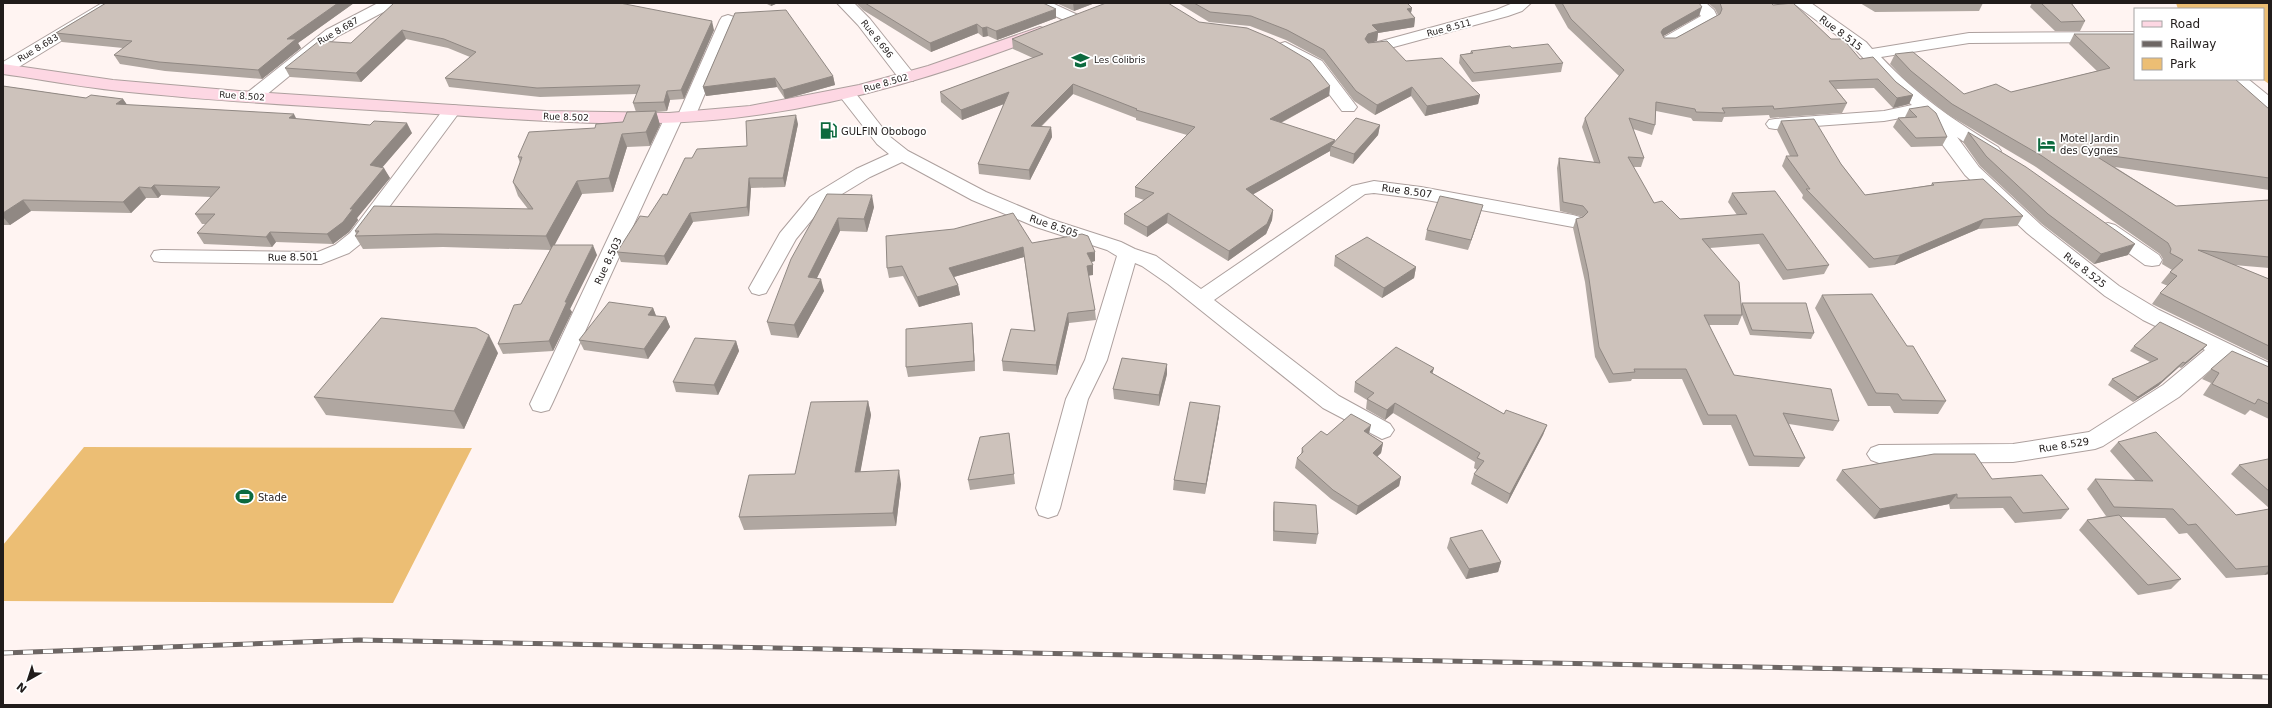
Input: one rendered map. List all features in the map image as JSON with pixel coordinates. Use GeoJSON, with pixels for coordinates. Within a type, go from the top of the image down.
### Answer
{"type":"FeatureCollection","features":[{"type":"Feature","properties":{"kind":"main road","name":"Rue 8.502"},"geometry":{"type":"LineString","coordinates":[[3,69],[126,87],[452,110],[610,119],[680,117],[750,111],[847,94],[984,53],[1081,16]]}},
{"type":"Feature","properties":{"kind":"street","name":"Rue 8.683"},"geometry":{"type":"LineString","coordinates":[[3,69],[113,3]]}},
{"type":"Feature","properties":{"kind":"street","name":"Rue 8.687"},"geometry":{"type":"LineString","coordinates":[[254,96],[332,33],[390,3]]}},
{"type":"Feature","properties":{"kind":"street","name":"Rue 8.696"},"geometry":{"type":"LineString","coordinates":[[845,3],[864,22],[907,77]]}},
{"type":"Feature","properties":{"kind":"street"},"geometry":{"type":"LineString","coordinates":[[1039,3],[1081,16]]}},
{"type":"Feature","properties":{"kind":"street","name":"Rue 8.511"},"geometry":{"type":"LineString","coordinates":[[1373,48],[1502,13],[1516,8],[1523,3]]}},
{"type":"Feature","properties":{"kind":"street"},"geometry":{"type":"LineString","coordinates":[[1667,42],[1710,18],[1708,13],[1697,3]]}},
{"type":"Feature","properties":{"kind":"street","name":"Rue 8.515"},"geometry":{"type":"LineString","coordinates":[[1801,3],[1868,54],[1899,86],[1933,114],[2007,160]]}},
{"type":"Feature","properties":{"kind":"street","name":"Rue 8.503"},"geometry":{"type":"LineString","coordinates":[[541,404],[728,20]]}},
{"type":"Feature","properties":{"kind":"street"},"geometry":{"type":"LineString","coordinates":[[1868,54],[1969,38],[2134,37]]}},
{"type":"Feature","properties":{"kind":"street"},"geometry":{"type":"LineString","coordinates":[[1272,41],[1316,65],[1348,107]]}},
{"type":"Feature","properties":{"kind":"street"},"geometry":{"type":"LineString","coordinates":[[2238,80],[2269,104]]}},
{"type":"Feature","properties":{"kind":"street","name":"Rue 8.505"},"geometry":{"type":"LineString","coordinates":[[847,94],[882,140],[902,155],[979,196],[1044,223],[1114,246],[1128,254],[1149,261],[1201,299],[1299,379],[1331,402],[1382,430]]}},
{"type":"Feature","properties":{"kind":"street","name":"Rue 8.501"},"geometry":{"type":"LineString","coordinates":[[161,256],[321,258],[342,249],[357,237],[452,110]]}},
{"type":"Feature","properties":{"kind":"street"},"geometry":{"type":"LineString","coordinates":[[1775,124],[1933,114]]}},
{"type":"Feature","properties":{"kind":"street","name":"Rue 8.525"},"geometry":{"type":"LineString","coordinates":[[1933,114],[1951,144],[1972,171],[2034,229],[2112,292],[2150,315],[2269,372]]}},
{"type":"Feature","properties":{"kind":"street"},"geometry":{"type":"LineString","coordinates":[[759,288],[787,237],[817,201],[863,172],[902,155]]}},
{"type":"Feature","properties":{"kind":"street","name":"Rue 8.507"},"geometry":{"type":"LineString","coordinates":[[1201,299],[1359,190],[1374,187],[1414,192],[1573,221]]}},
{"type":"Feature","properties":{"kind":"street"},"geometry":{"type":"LineString","coordinates":[[2096,220],[2152,260]]}},
{"type":"Feature","properties":{"kind":"street"},"geometry":{"type":"LineString","coordinates":[[1048,508],[1077,399],[1096,360],[1128,254]]}},
{"type":"Feature","properties":{"kind":"street","name":"Rue 8.529"},"geometry":{"type":"LineString","coordinates":[[1879,454],[2013,453],[2096,440],[2170,391],[2220,349]]}},
{"type":"Feature","properties":{"kind":"green space"},"geometry":{"type":"Polygon","coordinates":[[[2176,3],[2269,3],[2269,84],[2263,80],[2264,8],[2178,8],[2176,3]]]}},
{"type":"Feature","properties":{"kind":"green space","name":"Stade"},"geometry":{"type":"Polygon","coordinates":[[[84,447],[472,448],[393,603],[3,601],[3,545],[84,447]]]}},
{"type":"Feature","properties":{"kind":"building"},"geometry":{"type":"Polygon","coordinates":[[[106,3],[338,3],[287,39],[296,39],[258,70],[159,62],[114,55],[132,41],[56,33],[106,3]]]}},
{"type":"Feature","properties":{"kind":"building"},"geometry":{"type":"Polygon","coordinates":[[[394,3],[620,3],[712,21],[681,90],[667,91],[664,102],[633,103],[640,85],[537,88],[445,78],[476,52],[444,39],[402,30],[356,73],[285,68],[319,41],[351,43],[394,3]]]}},
{"type":"Feature","properties":{"kind":"building"},"geometry":{"type":"Polygon","coordinates":[[[865,3],[1043,3],[1056,9],[996,31],[987,27],[982,28],[977,24],[930,43],[865,3]]]}},
{"type":"Feature","properties":{"kind":"building"},"geometry":{"type":"Polygon","coordinates":[[[1106,3],[1168,3],[1199,22],[1247,28],[1273,39],[1310,61],[1330,86],[1270,119],[1335,140],[1246,189],[1273,210],[1267,224],[1229,251],[1168,213],[1147,227],[1124,214],[1154,193],[1135,187],[1195,127],[1136,110],[1137,109],[1073,84],[1031,126],[1051,127],[1029,170],[978,164],[1009,92],[961,110],[940,92],[1043,54],[1012,39],[1106,3]]]}},
{"type":"Feature","properties":{"kind":"building"},"geometry":{"type":"Polygon","coordinates":[[[1194,3],[1407,3],[1412,8],[1407,9],[1415,18],[1372,25],[1378,31],[1368,34],[1365,39],[1368,43],[1387,41],[1406,61],[1442,58],[1480,95],[1427,106],[1412,87],[1377,105],[1356,91],[1324,50],[1287,30],[1251,16],[1210,12],[1194,3]]]}},
{"type":"Feature","properties":{"kind":"building"},"geometry":{"type":"Polygon","coordinates":[[[1562,3],[1699,3],[1702,7],[1663,29],[1661,32],[1664,38],[1676,38],[1720,14],[1722,9],[1720,3],[1771,3],[1773,5],[1793,3],[1831,39],[1843,39],[1860,59],[1873,57],[1896,82],[1913,95],[1897,98],[1878,79],[1829,81],[1847,103],[1774,109],[1773,106],[1722,108],[1725,113],[1696,112],[1695,109],[1656,102],[1655,125],[1629,118],[1644,158],[1628,157],[1654,203],[1662,201],[1680,219],[1747,214],[1732,193],[1775,191],[1829,265],[1787,270],[1763,234],[1702,239],[1739,282],[1742,315],[1704,315],[1734,375],[1831,389],[1839,421],[1783,413],[1805,458],[1754,456],[1736,415],[1708,415],[1686,369],[1634,369],[1635,372],[1613,374],[1599,347],[1588,272],[1576,219],[1583,217],[1588,212],[1583,206],[1563,202],[1559,158],[1600,163],[1585,118],[1624,70],[1571,19],[1562,3]]]}},
{"type":"Feature","properties":{"kind":"building"},"geometry":{"type":"Polygon","coordinates":[[[2041,3],[2071,3],[2085,21],[2061,22],[2041,3]]]}},
{"type":"Feature","properties":{"kind":"building"},"geometry":{"type":"Polygon","coordinates":[[[786,10],[833,76],[783,90],[775,78],[703,87],[735,13],[786,10]]]}},
{"type":"Feature","properties":{"kind":"building"},"geometry":{"type":"Polygon","coordinates":[[[2074,34],[2134,34],[2134,80],[2236,80],[2269,109],[2269,178],[2091,153],[2176,206],[2269,200],[2269,257],[2198,250],[2269,279],[2269,346],[2160,293],[2177,276],[2170,272],[2183,260],[2170,253],[2171,249],[2168,243],[2042,156],[1952,104],[1911,71],[1895,54],[1913,52],[1964,94],[1996,84],[2011,92],[2110,68],[2074,34]]]}},
{"type":"Feature","properties":{"kind":"building"},"geometry":{"type":"Polygon","coordinates":[[[1548,44],[1563,63],[1474,73],[1460,55],[1473,53],[1471,51],[1510,46],[1512,48],[1548,44]]]}},
{"type":"Feature","properties":{"kind":"building"},"geometry":{"type":"Polygon","coordinates":[[[3,86],[86,98],[91,95],[123,99],[116,104],[294,114],[289,118],[370,125],[374,121],[407,123],[370,165],[384,168],[350,209],[353,209],[343,222],[327,234],[270,232],[266,237],[197,233],[215,214],[195,214],[220,187],[154,185],[151,188],[139,187],[123,202],[23,200],[3,213],[3,86]]]}},
{"type":"Feature","properties":{"kind":"building"},"geometry":{"type":"Polygon","coordinates":[[[1928,106],[1936,113],[1947,137],[1916,138],[1898,118],[1917,117],[1909,109],[1928,106]]]}},
{"type":"Feature","properties":{"kind":"building"},"geometry":{"type":"Polygon","coordinates":[[[656,111],[646,132],[622,134],[609,178],[577,181],[546,236],[436,234],[355,236],[359,231],[355,231],[374,206],[533,209],[513,182],[522,157],[518,157],[529,132],[595,128],[596,124],[623,122],[627,112],[656,111]]]}},
{"type":"Feature","properties":{"kind":"building"},"geometry":{"type":"Polygon","coordinates":[[[796,115],[783,178],[749,178],[747,207],[690,213],[664,256],[617,252],[640,216],[648,217],[663,194],[667,195],[685,158],[692,158],[697,149],[747,146],[746,121],[796,115]]]}},
{"type":"Feature","properties":{"kind":"building"},"geometry":{"type":"Polygon","coordinates":[[[1356,118],[1380,125],[1354,154],[1331,146],[1356,118]]]}},
{"type":"Feature","properties":{"kind":"building"},"geometry":{"type":"Polygon","coordinates":[[[1814,119],[1841,164],[1865,195],[1934,185],[1932,183],[1983,179],[2023,216],[1984,219],[1900,255],[1874,259],[1806,189],[1810,189],[1786,156],[1798,156],[1781,121],[1814,119]]]}},
{"type":"Feature","properties":{"kind":"building"},"geometry":{"type":"Polygon","coordinates":[[[1968,132],[2026,167],[2135,244],[2101,254],[2048,214],[1986,156],[1968,132]]]}},
{"type":"Feature","properties":{"kind":"building"},"geometry":{"type":"Polygon","coordinates":[[[827,194],[872,195],[864,219],[838,218],[808,277],[821,279],[794,325],[767,322],[791,259],[827,194]]]}},
{"type":"Feature","properties":{"kind":"building"},"geometry":{"type":"Polygon","coordinates":[[[1440,196],[1483,205],[1471,240],[1427,230],[1440,196]]]}},
{"type":"Feature","properties":{"kind":"building"},"geometry":{"type":"Polygon","coordinates":[[[1013,213],[1032,243],[1082,234],[1088,236],[1095,252],[1087,253],[1093,265],[1087,266],[1095,310],[1068,313],[1056,365],[1002,361],[1011,329],[1035,331],[1023,247],[949,268],[958,285],[917,297],[902,266],[887,268],[886,236],[954,229],[1013,213]]]}},
{"type":"Feature","properties":{"kind":"building"},"geometry":{"type":"Polygon","coordinates":[[[1367,237],[1416,267],[1384,288],[1335,256],[1367,237]]]}},
{"type":"Feature","properties":{"kind":"building"},"geometry":{"type":"Polygon","coordinates":[[[553,245],[593,245],[565,302],[567,302],[549,341],[498,344],[514,305],[521,304],[553,245]]]}},
{"type":"Feature","properties":{"kind":"building"},"geometry":{"type":"Polygon","coordinates":[[[1872,294],[1907,346],[1913,346],[1946,401],[1902,400],[1898,394],[1876,393],[1822,295],[1872,294]]]}},
{"type":"Feature","properties":{"kind":"building"},"geometry":{"type":"Polygon","coordinates":[[[609,302],[653,308],[648,315],[666,317],[644,349],[579,340],[609,302]]]}},
{"type":"Feature","properties":{"kind":"building"},"geometry":{"type":"Polygon","coordinates":[[[1742,303],[1806,303],[1814,333],[1752,330],[1742,303]]]}},
{"type":"Feature","properties":{"kind":"building"},"geometry":{"type":"Polygon","coordinates":[[[381,318],[476,328],[489,335],[454,411],[314,397],[381,318]]]}},
{"type":"Feature","properties":{"kind":"building"},"geometry":{"type":"Polygon","coordinates":[[[2160,322],[2207,345],[2185,363],[2183,362],[2162,381],[2138,397],[2112,379],[2158,359],[2134,346],[2160,322]]]}},
{"type":"Feature","properties":{"kind":"building"},"geometry":{"type":"Polygon","coordinates":[[[972,323],[974,361],[906,367],[906,329],[972,323]]]}},
{"type":"Feature","properties":{"kind":"building"},"geometry":{"type":"Polygon","coordinates":[[[695,338],[736,341],[714,385],[673,382],[695,338]]]}},
{"type":"Feature","properties":{"kind":"building"},"geometry":{"type":"Polygon","coordinates":[[[1396,347],[1434,368],[1430,372],[1504,414],[1506,410],[1547,425],[1510,494],[1474,474],[1484,461],[1477,458],[1480,453],[1395,403],[1387,410],[1367,399],[1374,393],[1355,382],[1396,347]]]}},
{"type":"Feature","properties":{"kind":"building"},"geometry":{"type":"Polygon","coordinates":[[[2232,351],[2269,367],[2269,404],[2258,399],[2255,404],[2212,384],[2219,373],[2211,369],[2232,351]]]}},
{"type":"Feature","properties":{"kind":"building"},"geometry":{"type":"Polygon","coordinates":[[[1122,358],[1167,364],[1159,395],[1113,389],[1122,358]]]}},
{"type":"Feature","properties":{"kind":"building"},"geometry":{"type":"Polygon","coordinates":[[[868,401],[855,472],[899,470],[893,513],[739,517],[749,475],[795,474],[811,402],[868,401]]]}},
{"type":"Feature","properties":{"kind":"building"},"geometry":{"type":"Polygon","coordinates":[[[1190,402],[1220,406],[1206,484],[1174,480],[1190,402]]]}},
{"type":"Feature","properties":{"kind":"building"},"geometry":{"type":"Polygon","coordinates":[[[1351,414],[1371,425],[1364,431],[1383,443],[1373,453],[1401,477],[1358,506],[1333,490],[1297,458],[1303,452],[1302,448],[1321,431],[1327,435],[1351,414]]]}},
{"type":"Feature","properties":{"kind":"building"},"geometry":{"type":"Polygon","coordinates":[[[2156,432],[2236,515],[2269,509],[2269,566],[2236,569],[2196,524],[2188,525],[2173,509],[2114,507],[2095,479],[2153,481],[2118,442],[2156,432]]]}},
{"type":"Feature","properties":{"kind":"building"},"geometry":{"type":"Polygon","coordinates":[[[1009,433],[1014,474],[968,480],[980,437],[1009,433]]]}},
{"type":"Feature","properties":{"kind":"building"},"geometry":{"type":"Polygon","coordinates":[[[1934,454],[1975,454],[1992,479],[2042,475],[2069,509],[2023,513],[2011,497],[1957,498],[1957,494],[1880,509],[1842,470],[1934,454]]]}},
{"type":"Feature","properties":{"kind":"building"},"geometry":{"type":"Polygon","coordinates":[[[2269,460],[2269,491],[2239,465],[2269,460]]]}},
{"type":"Feature","properties":{"kind":"building"},"geometry":{"type":"Polygon","coordinates":[[[1274,502],[1316,505],[1318,534],[1274,531],[1274,502]]]}},
{"type":"Feature","properties":{"kind":"building"},"geometry":{"type":"Polygon","coordinates":[[[2119,515],[2181,579],[2148,585],[2087,520],[2119,515]]]}},
{"type":"Feature","properties":{"kind":"building"},"geometry":{"type":"Polygon","coordinates":[[[1482,530],[1501,562],[1469,569],[1450,538],[1482,530]]]}},
{"type":"Feature","properties":{"kind":"railway"},"geometry":{"type":"LineString","coordinates":[[3,653],[359,640],[2269,677]]}},
{"type":"Feature","properties":{"kind":"place","name":"Les Colibris"},"geometry":{"type":"Point","coordinates":[1081,60]}},
{"type":"Feature","properties":{"kind":"place","name":"GULFIN Obobogo"},"geometry":{"type":"Point","coordinates":[828,131]}},
{"type":"Feature","properties":{"kind":"place","name":"Motel Jardin des Cygnes"},"geometry":{"type":"Point","coordinates":[2047,144]}},
{"type":"Feature","properties":{"kind":"place","name":"Stade"},"geometry":{"type":"Point","coordinates":[245,497]}}]}
